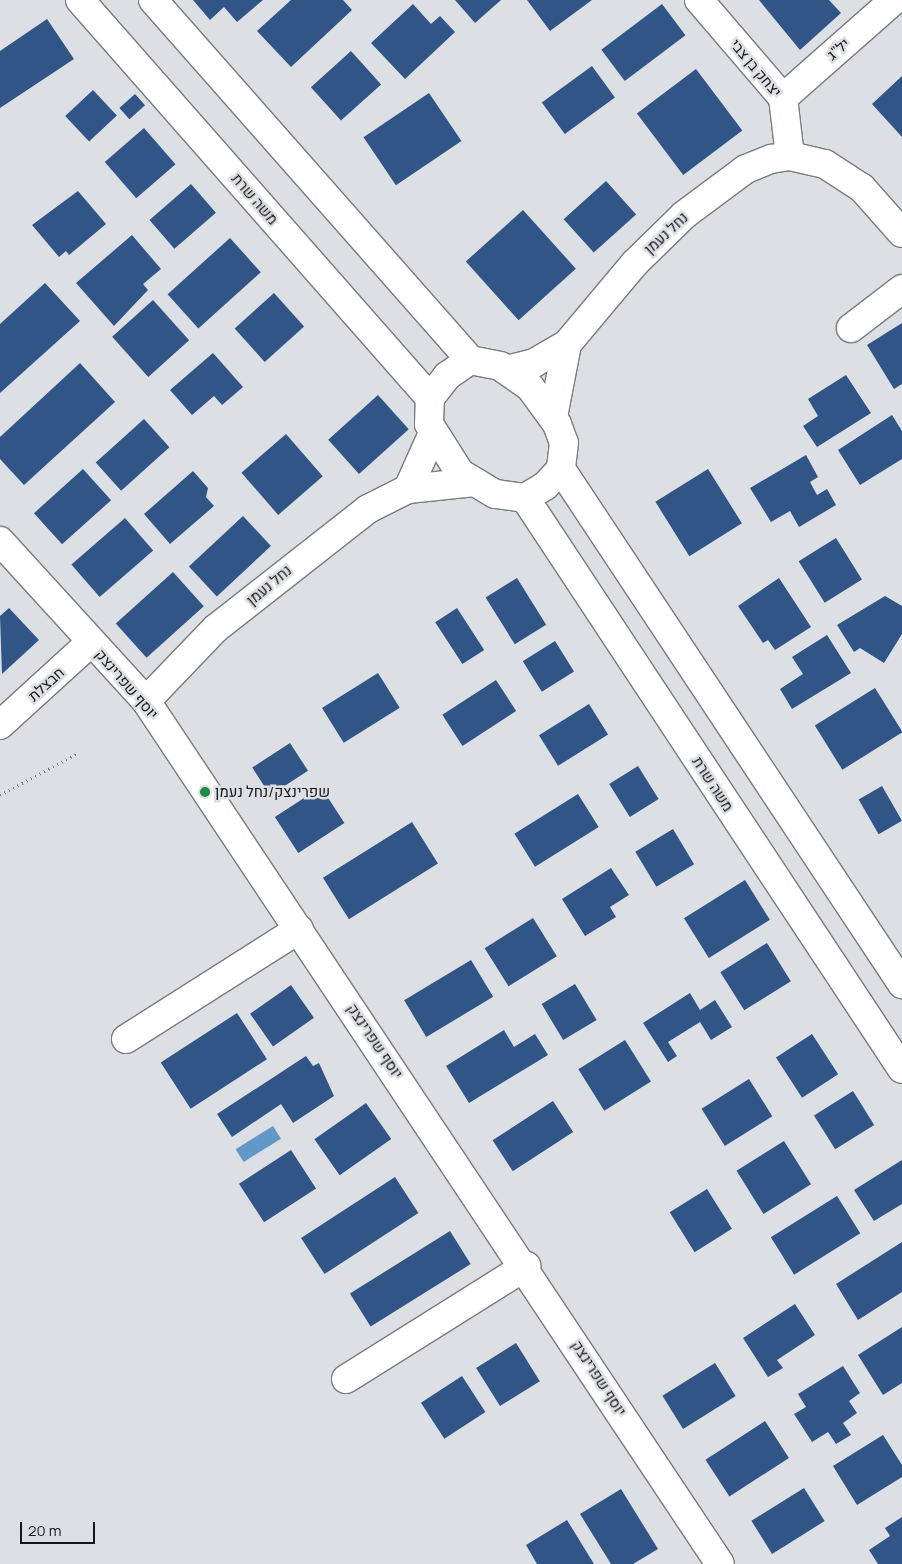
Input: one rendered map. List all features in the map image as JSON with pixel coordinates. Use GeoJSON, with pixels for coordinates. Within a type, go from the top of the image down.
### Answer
{"type":"FeatureCollection","features":[{"type":"Feature","properties":{"kind":"street","name":"משה שרת"},"geometry":{"type":"LineString","coordinates":[[80,0],[430,398]]}},
{"type":"Feature","properties":{"kind":"street"},"geometry":{"type":"LineString","coordinates":[[153,0],[470,360],[506,370],[530,387],[553,417],[564,443],[561,468],[545,486],[525,498],[506,498],[460,473],[429,424],[430,398],[447,376],[470,360]]}},
{"type":"Feature","properties":{"kind":"street","name":"יצחק בן צבי"},"geometry":{"type":"LineString","coordinates":[[699,0],[783,98],[790,156]]}},
{"type":"Feature","properties":{"kind":"street","name":"יל\"ג"},"geometry":{"type":"LineString","coordinates":[[783,98],[894,0]]}},
{"type":"Feature","properties":{"kind":"street"},"geometry":{"type":"LineString","coordinates":[[790,156],[825,164],[862,188],[902,233]]}},
{"type":"Feature","properties":{"kind":"street","name":"נחל נעמן"},"geometry":{"type":"LineString","coordinates":[[506,370],[534,363],[567,344],[635,263],[684,215],[746,169],[790,156]]}},
{"type":"Feature","properties":{"kind":"street"},"geometry":{"type":"LineString","coordinates":[[851,328],[902,289]]}},
{"type":"Feature","properties":{"kind":"street","name":"נחל נעמן"},"geometry":{"type":"LineString","coordinates":[[553,417],[567,344]]}},
{"type":"Feature","properties":{"kind":"street"},"geometry":{"type":"LineString","coordinates":[[408,489],[433,433]]}},
{"type":"Feature","properties":{"kind":"street"},"geometry":{"type":"LineString","coordinates":[[561,468],[902,984]]}},
{"type":"Feature","properties":{"kind":"street","name":"נחל נעמן"},"geometry":{"type":"LineString","coordinates":[[146,702],[215,629],[298,561],[368,510],[408,489],[476,482]]}},
{"type":"Feature","properties":{"kind":"street","name":"משה שרת"},"geometry":{"type":"LineString","coordinates":[[525,498],[902,1069]]}},
{"type":"Feature","properties":{"kind":"street","name":"יוסף שפרינצק"},"geometry":{"type":"LineString","coordinates":[[0,541],[146,702],[526,1266],[720,1564]]}},
{"type":"Feature","properties":{"kind":"street","name":"חבצלת"},"geometry":{"type":"LineString","coordinates":[[0,725],[91,642]]}},
{"type":"Feature","properties":{"kind":"street"},"geometry":{"type":"LineString","coordinates":[[126,1039],[299,929]]}},
{"type":"Feature","properties":{"kind":"street"},"geometry":{"type":"LineString","coordinates":[[346,1379],[526,1266]]}},
{"type":"Feature","properties":{"kind":"path"},"geometry":{"type":"LineString","coordinates":[[0,795],[78,754]]}},
{"type":"Feature","properties":{"kind":"water"},"geometry":{"type":"Polygon","coordinates":[[[273,1126],[281,1139],[244,1162],[236,1149],[273,1126]]]}},
{"type":"Feature","properties":{"kind":"building"},"geometry":{"type":"Polygon","coordinates":[[[193,0],[263,0],[237,22],[224,7],[210,20],[193,0]]]}},
{"type":"Feature","properties":{"kind":"building"},"geometry":{"type":"Polygon","coordinates":[[[291,0],[343,0],[352,10],[291,67],[257,31],[291,0]]]}},
{"type":"Feature","properties":{"kind":"building"},"geometry":{"type":"Polygon","coordinates":[[[455,0],[501,0],[475,23],[455,0]]]}},
{"type":"Feature","properties":{"kind":"building"},"geometry":{"type":"Polygon","coordinates":[[[527,0],[592,0],[550,31],[527,0]]]}},
{"type":"Feature","properties":{"kind":"building"},"geometry":{"type":"Polygon","coordinates":[[[759,0],[829,0],[841,13],[800,50],[759,0]]]}},
{"type":"Feature","properties":{"kind":"building"},"geometry":{"type":"Polygon","coordinates":[[[413,4],[431,24],[440,16],[455,32],[405,79],[371,43],[413,4]]]}},
{"type":"Feature","properties":{"kind":"building"},"geometry":{"type":"Polygon","coordinates":[[[662,4],[685,35],[625,81],[601,50],[662,4]]]}},
{"type":"Feature","properties":{"kind":"building"},"geometry":{"type":"Polygon","coordinates":[[[47,19],[74,59],[0,108],[0,51],[47,19]]]}},
{"type":"Feature","properties":{"kind":"building"},"geometry":{"type":"Polygon","coordinates":[[[351,51],[381,84],[341,121],[311,87],[351,51]]]}},
{"type":"Feature","properties":{"kind":"building"},"geometry":{"type":"Polygon","coordinates":[[[592,66],[615,98],[565,134],[542,102],[592,66]]]}},
{"type":"Feature","properties":{"kind":"building"},"geometry":{"type":"Polygon","coordinates":[[[696,69],[742,130],[683,175],[637,114],[696,69]]]}},
{"type":"Feature","properties":{"kind":"building"},"geometry":{"type":"Polygon","coordinates":[[[902,76],[902,137],[872,104],[902,76]]]}},
{"type":"Feature","properties":{"kind":"building"},"geometry":{"type":"Polygon","coordinates":[[[93,90],[117,116],[89,142],[65,116],[93,90]]]}},
{"type":"Feature","properties":{"kind":"building"},"geometry":{"type":"Polygon","coordinates":[[[429,93],[461,141],[396,185],[364,137],[429,93]]]}},
{"type":"Feature","properties":{"kind":"building"},"geometry":{"type":"Polygon","coordinates":[[[135,94],[145,105],[129,119],[119,108],[135,94]]]}},
{"type":"Feature","properties":{"kind":"building"},"geometry":{"type":"Polygon","coordinates":[[[144,128],[175,164],[136,198],[105,162],[144,128]]]}},
{"type":"Feature","properties":{"kind":"building"},"geometry":{"type":"Polygon","coordinates":[[[606,181],[636,214],[594,253],[564,219],[606,181]]]}},
{"type":"Feature","properties":{"kind":"building"},"geometry":{"type":"Polygon","coordinates":[[[191,184],[216,213],[174,249],[149,220],[191,184]]]}},
{"type":"Feature","properties":{"kind":"building"},"geometry":{"type":"Polygon","coordinates":[[[78,191],[106,224],[69,255],[66,251],[59,257],[32,225],[78,191]]]}},
{"type":"Feature","properties":{"kind":"building"},"geometry":{"type":"Polygon","coordinates":[[[523,210],[576,269],[519,320],[466,262],[523,210]]]}},
{"type":"Feature","properties":{"kind":"building"},"geometry":{"type":"Polygon","coordinates":[[[132,235],[161,269],[143,284],[148,290],[114,326],[76,283],[132,235]]]}},
{"type":"Feature","properties":{"kind":"building"},"geometry":{"type":"Polygon","coordinates":[[[230,238],[261,272],[198,328],[168,294],[230,238]]]}},
{"type":"Feature","properties":{"kind":"building"},"geometry":{"type":"Polygon","coordinates":[[[45,283],[80,321],[0,393],[0,324],[45,283]]]}},
{"type":"Feature","properties":{"kind":"building"},"geometry":{"type":"Polygon","coordinates":[[[274,293],[304,326],[265,362],[235,328],[274,293]]]}},
{"type":"Feature","properties":{"kind":"building"},"geometry":{"type":"Polygon","coordinates":[[[153,300],[189,340],[148,377],[112,337],[153,300]]]}},
{"type":"Feature","properties":{"kind":"building"},"geometry":{"type":"Polygon","coordinates":[[[902,323],[902,384],[894,389],[867,345],[902,323]]]}},
{"type":"Feature","properties":{"kind":"building"},"geometry":{"type":"Polygon","coordinates":[[[213,353],[243,387],[222,405],[214,396],[192,415],[170,390],[213,353]]]}},
{"type":"Feature","properties":{"kind":"building"},"geometry":{"type":"Polygon","coordinates":[[[80,363],[115,402],[24,485],[0,459],[0,437],[80,363]]]}},
{"type":"Feature","properties":{"kind":"building"},"geometry":{"type":"Polygon","coordinates":[[[846,375],[871,413],[817,447],[803,426],[818,416],[808,399],[846,375]]]}},
{"type":"Feature","properties":{"kind":"building"},"geometry":{"type":"Polygon","coordinates":[[[378,395],[409,429],[359,474],[328,440],[378,395]]]}},
{"type":"Feature","properties":{"kind":"building"},"geometry":{"type":"Polygon","coordinates":[[[892,415],[902,431],[902,459],[860,485],[838,450],[892,415]]]}},
{"type":"Feature","properties":{"kind":"building"},"geometry":{"type":"Polygon","coordinates":[[[144,419],[169,447],[121,491],[96,462],[144,419]]]}},
{"type":"Feature","properties":{"kind":"building"},"geometry":{"type":"Polygon","coordinates":[[[286,434],[323,476],[278,515],[241,473],[286,434]]]}},
{"type":"Feature","properties":{"kind":"building"},"geometry":{"type":"Polygon","coordinates":[[[806,455],[818,477],[810,482],[817,495],[827,489],[836,505],[799,527],[790,511],[771,522],[750,488],[806,455]]]}},
{"type":"Feature","properties":{"kind":"building"},"geometry":{"type":"Polygon","coordinates":[[[83,469],[111,500],[62,544],[34,513],[83,469]]]}},
{"type":"Feature","properties":{"kind":"building"},"geometry":{"type":"Polygon","coordinates":[[[708,469],[742,523],[689,556],[655,502],[708,469]]]}},
{"type":"Feature","properties":{"kind":"building"},"geometry":{"type":"Polygon","coordinates":[[[193,471],[208,488],[206,497],[214,506],[170,544],[144,514],[193,471]]]}},
{"type":"Feature","properties":{"kind":"building"},"geometry":{"type":"Polygon","coordinates":[[[243,516],[271,546],[217,596],[189,566],[243,516]]]}},
{"type":"Feature","properties":{"kind":"building"},"geometry":{"type":"Polygon","coordinates":[[[125,518],[153,550],[100,597],[71,565],[125,518]]]}},
{"type":"Feature","properties":{"kind":"building"},"geometry":{"type":"Polygon","coordinates":[[[836,538],[862,580],[825,603],[799,561],[836,538]]]}},
{"type":"Feature","properties":{"kind":"building"},"geometry":{"type":"Polygon","coordinates":[[[173,572],[204,606],[147,658],[116,624],[173,572]]]}},
{"type":"Feature","properties":{"kind":"building"},"geometry":{"type":"Polygon","coordinates":[[[517,578],[546,625],[515,644],[486,598],[517,578]]]}},
{"type":"Feature","properties":{"kind":"building"},"geometry":{"type":"Polygon","coordinates":[[[779,578],[811,627],[775,650],[768,640],[763,643],[738,606],[779,578]]]}},
{"type":"Feature","properties":{"kind":"building"},"geometry":{"type":"Polygon","coordinates":[[[885,596],[902,606],[902,634],[884,663],[860,648],[854,652],[837,625],[885,596]]]}},
{"type":"Feature","properties":{"kind":"building"},"geometry":{"type":"Polygon","coordinates":[[[9,608],[39,640],[2,674],[0,616],[9,608]]]}},
{"type":"Feature","properties":{"kind":"building"},"geometry":{"type":"Polygon","coordinates":[[[457,608],[484,650],[462,664],[435,622],[457,608]]]}},
{"type":"Feature","properties":{"kind":"building"},"geometry":{"type":"Polygon","coordinates":[[[827,635],[851,673],[792,709],[780,689],[803,674],[792,657],[827,635]]]}},
{"type":"Feature","properties":{"kind":"building"},"geometry":{"type":"Polygon","coordinates":[[[555,641],[574,672],[542,692],[523,661],[555,641]]]}},
{"type":"Feature","properties":{"kind":"building"},"geometry":{"type":"Polygon","coordinates":[[[378,673],[400,708],[344,743],[322,708],[378,673]]]}},
{"type":"Feature","properties":{"kind":"building"},"geometry":{"type":"Polygon","coordinates":[[[496,680],[516,711],[462,746],[442,715],[496,680]]]}},
{"type":"Feature","properties":{"kind":"building"},"geometry":{"type":"Polygon","coordinates":[[[875,688],[902,732],[842,770],[815,726],[875,688]]]}},
{"type":"Feature","properties":{"kind":"building"},"geometry":{"type":"Polygon","coordinates":[[[589,704],[608,735],[558,766],[539,735],[589,704]]]}},
{"type":"Feature","properties":{"kind":"building"},"geometry":{"type":"Polygon","coordinates":[[[290,743],[308,771],[270,795],[252,768],[290,743]]]}},
{"type":"Feature","properties":{"kind":"building"},"geometry":{"type":"Polygon","coordinates":[[[638,766],[659,799],[630,817],[609,784],[638,766]]]}},
{"type":"Feature","properties":{"kind":"building"},"geometry":{"type":"Polygon","coordinates":[[[882,786],[902,821],[879,834],[859,799],[882,786]]]}},
{"type":"Feature","properties":{"kind":"building"},"geometry":{"type":"Polygon","coordinates":[[[321,787],[344,823],[298,853],[275,817],[321,787]]]}},
{"type":"Feature","properties":{"kind":"building"},"geometry":{"type":"Polygon","coordinates":[[[578,794],[599,827],[535,867],[514,834],[578,794]]]}},
{"type":"Feature","properties":{"kind":"building"},"geometry":{"type":"Polygon","coordinates":[[[412,822],[438,864],[349,919],[323,878],[412,822]]]}},
{"type":"Feature","properties":{"kind":"building"},"geometry":{"type":"Polygon","coordinates":[[[673,829],[694,864],[656,887],[635,852],[673,829]]]}},
{"type":"Feature","properties":{"kind":"building"},"geometry":{"type":"Polygon","coordinates":[[[611,868],[629,895],[610,907],[616,917],[585,936],[562,899],[611,868]]]}},
{"type":"Feature","properties":{"kind":"building"},"geometry":{"type":"Polygon","coordinates":[[[745,880],[770,920],[709,958],[684,918],[745,880]]]}},
{"type":"Feature","properties":{"kind":"building"},"geometry":{"type":"Polygon","coordinates":[[[533,918],[557,956],[509,986],[485,948],[533,918]]]}},
{"type":"Feature","properties":{"kind":"building"},"geometry":{"type":"Polygon","coordinates":[[[767,943],[791,981],[744,1010],[720,972],[767,943]]]}},
{"type":"Feature","properties":{"kind":"building"},"geometry":{"type":"Polygon","coordinates":[[[471,960],[493,997],[426,1037],[404,1000],[471,960]]]}},
{"type":"Feature","properties":{"kind":"building"},"geometry":{"type":"Polygon","coordinates":[[[575,984],[597,1020],[563,1040],[542,1004],[575,984]]]}},
{"type":"Feature","properties":{"kind":"building"},"geometry":{"type":"Polygon","coordinates":[[[291,985],[314,1018],[273,1046],[250,1014],[291,985]]]}},
{"type":"Feature","properties":{"kind":"building"},"geometry":{"type":"Polygon","coordinates":[[[690,993],[700,1010],[715,1000],[732,1027],[711,1040],[700,1022],[668,1042],[677,1056],[668,1062],[643,1023],[690,993]]]}},
{"type":"Feature","properties":{"kind":"building"},"geometry":{"type":"Polygon","coordinates":[[[237,1013],[267,1059],[191,1109],[161,1063],[237,1013]]]}},
{"type":"Feature","properties":{"kind":"building"},"geometry":{"type":"Polygon","coordinates":[[[504,1030],[514,1047],[535,1034],[548,1055],[469,1103],[446,1066],[504,1030]]]}},
{"type":"Feature","properties":{"kind":"building"},"geometry":{"type":"Polygon","coordinates":[[[812,1034],[838,1074],[802,1098],[776,1057],[812,1034]]]}},
{"type":"Feature","properties":{"kind":"building"},"geometry":{"type":"Polygon","coordinates":[[[625,1040],[651,1082],[604,1111],[578,1069],[625,1040]]]}},
{"type":"Feature","properties":{"kind":"building"},"geometry":{"type":"Polygon","coordinates":[[[306,1056],[313,1066],[319,1063],[334,1096],[293,1123],[281,1104],[232,1137],[217,1114],[306,1056]]]}},
{"type":"Feature","properties":{"kind":"building"},"geometry":{"type":"Polygon","coordinates":[[[749,1079],[772,1116],[725,1146],[702,1109],[749,1079]]]}},
{"type":"Feature","properties":{"kind":"building"},"geometry":{"type":"Polygon","coordinates":[[[853,1091],[874,1125],[835,1149],[814,1115],[853,1091]]]}},
{"type":"Feature","properties":{"kind":"building"},"geometry":{"type":"Polygon","coordinates":[[[553,1101],[573,1132],[513,1171],[493,1140],[553,1101]]]}},
{"type":"Feature","properties":{"kind":"building"},"geometry":{"type":"Polygon","coordinates":[[[366,1103],[391,1139],[340,1175],[314,1139],[366,1103]]]}},
{"type":"Feature","properties":{"kind":"building"},"geometry":{"type":"Polygon","coordinates":[[[784,1141],[811,1184],[764,1214],[737,1171],[784,1141]]]}},
{"type":"Feature","properties":{"kind":"building"},"geometry":{"type":"Polygon","coordinates":[[[291,1150],[316,1189],[264,1222],[239,1184],[291,1150]]]}},
{"type":"Feature","properties":{"kind":"building"},"geometry":{"type":"Polygon","coordinates":[[[902,1160],[902,1204],[874,1221],[854,1190],[902,1160]]]}},
{"type":"Feature","properties":{"kind":"building"},"geometry":{"type":"Polygon","coordinates":[[[395,1177],[418,1213],[324,1274],[301,1238],[395,1177]]]}},
{"type":"Feature","properties":{"kind":"building"},"geometry":{"type":"Polygon","coordinates":[[[707,1189],[732,1229],[695,1252],[670,1212],[707,1189]]]}},
{"type":"Feature","properties":{"kind":"building"},"geometry":{"type":"Polygon","coordinates":[[[837,1196],[860,1233],[794,1275],[771,1237],[837,1196]]]}},
{"type":"Feature","properties":{"kind":"building"},"geometry":{"type":"Polygon","coordinates":[[[450,1231],[471,1264],[371,1327],[350,1294],[450,1231]]]}},
{"type":"Feature","properties":{"kind":"building"},"geometry":{"type":"Polygon","coordinates":[[[902,1242],[902,1292],[858,1320],[836,1284],[902,1242]]]}},
{"type":"Feature","properties":{"kind":"building"},"geometry":{"type":"Polygon","coordinates":[[[795,1304],[815,1335],[777,1360],[783,1368],[768,1377],[743,1338],[795,1304]]]}},
{"type":"Feature","properties":{"kind":"building"},"geometry":{"type":"Polygon","coordinates":[[[902,1327],[902,1383],[883,1395],[858,1355],[902,1327]]]}},
{"type":"Feature","properties":{"kind":"building"},"geometry":{"type":"Polygon","coordinates":[[[516,1343],[540,1381],[500,1406],[476,1368],[516,1343]]]}},
{"type":"Feature","properties":{"kind":"building"},"geometry":{"type":"Polygon","coordinates":[[[715,1363],[736,1396],[683,1429],[662,1396],[715,1363]]]}},
{"type":"Feature","properties":{"kind":"building"},"geometry":{"type":"Polygon","coordinates":[[[843,1366],[860,1393],[849,1401],[857,1413],[843,1423],[851,1435],[836,1444],[828,1432],[812,1442],[794,1414],[806,1407],[798,1394],[843,1366]]]}},
{"type":"Feature","properties":{"kind":"building"},"geometry":{"type":"Polygon","coordinates":[[[462,1376],[485,1412],[444,1439],[421,1403],[462,1376]]]}},
{"type":"Feature","properties":{"kind":"building"},"geometry":{"type":"Polygon","coordinates":[[[765,1421],[789,1458],[729,1497],[705,1460],[765,1421]]]}},
{"type":"Feature","properties":{"kind":"building"},"geometry":{"type":"Polygon","coordinates":[[[883,1435],[902,1465],[902,1477],[857,1505],[833,1466],[883,1435]]]}},
{"type":"Feature","properties":{"kind":"building"},"geometry":{"type":"Polygon","coordinates":[[[804,1488],[825,1521],[772,1554],[751,1521],[804,1488]]]}},
{"type":"Feature","properties":{"kind":"building"},"geometry":{"type":"Polygon","coordinates":[[[621,1489],[658,1549],[633,1564],[611,1564],[580,1514],[621,1489]]]}},
{"type":"Feature","properties":{"kind":"building"},"geometry":{"type":"Polygon","coordinates":[[[902,1517],[902,1564],[878,1564],[869,1550],[890,1536],[885,1528],[902,1517]]]}},
{"type":"Feature","properties":{"kind":"building"},"geometry":{"type":"Polygon","coordinates":[[[567,1520],[594,1564],[537,1564],[526,1545],[567,1520]]]}},
{"type":"Feature","properties":{"kind":"place","name":"שפרינצק/נחל נעמן"},"geometry":{"type":"Point","coordinates":[205,792]}}]}
